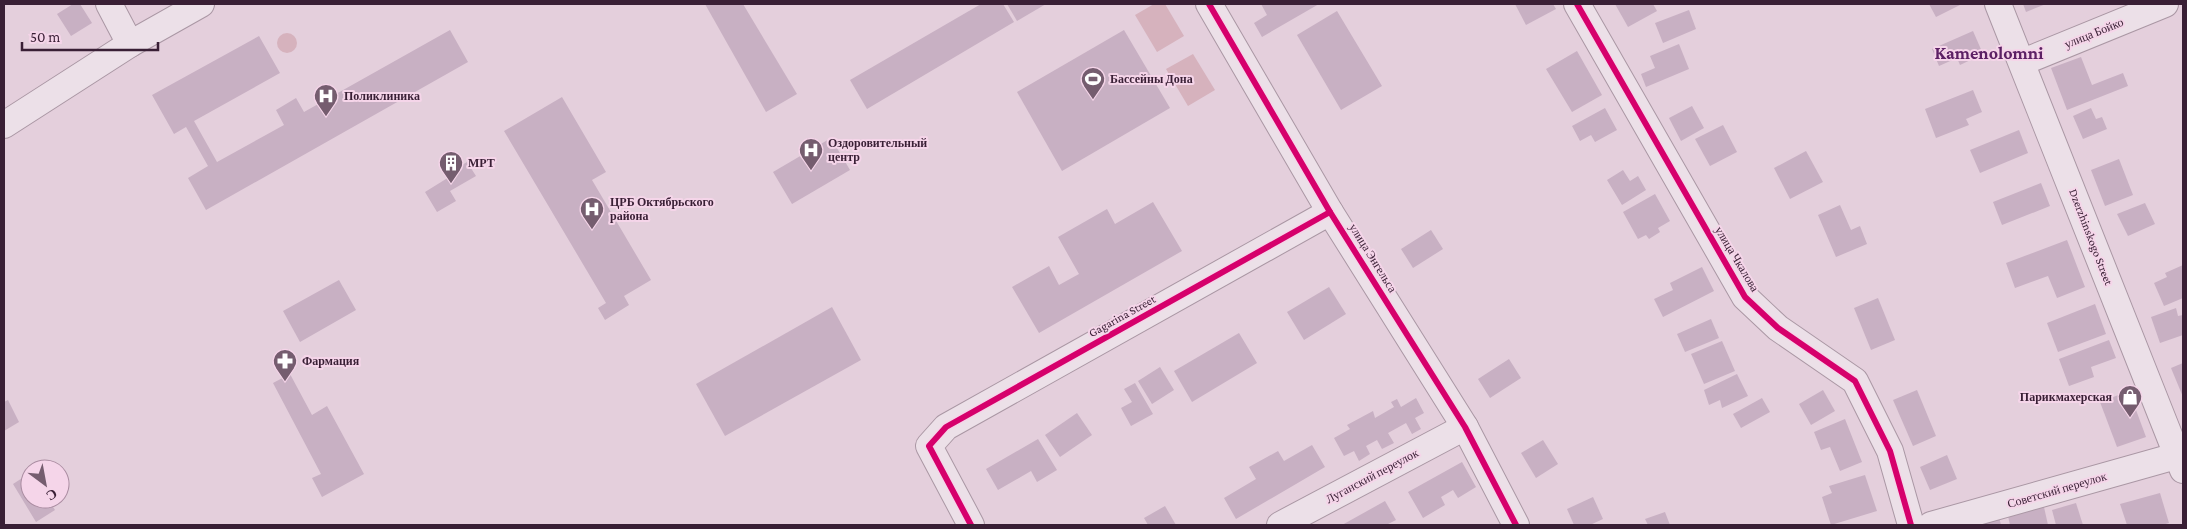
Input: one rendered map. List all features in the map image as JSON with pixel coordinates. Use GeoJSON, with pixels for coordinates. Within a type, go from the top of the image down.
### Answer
{"type":"FeatureCollection","features":[{"type":"Feature","properties":{"kind":"street"},"geometry":{"type":"LineString","coordinates":[[108,4],[130,44]]}},
{"type":"Feature","properties":{"kind":"street"},"geometry":{"type":"LineString","coordinates":[[4,125],[130,44],[201,4]]}},
{"type":"Feature","properties":{"kind":"street","name":"улица Энгельса"},"geometry":{"type":"LineString","coordinates":[[1209,4],[1330,212],[1464,427],[1516,525]]}},
{"type":"Feature","properties":{"kind":"street","name":"улица Чкалова"},"geometry":{"type":"LineString","coordinates":[[1577,4],[1745,296],[1778,328],[1855,381],[1890,451],[1911,525]]}},
{"type":"Feature","properties":{"kind":"street","name":"Dzerzhinskogo Street"},"geometry":{"type":"LineString","coordinates":[[1998,4],[2023,62],[2181,460]]}},
{"type":"Feature","properties":{"kind":"street","name":"улица Бойко"},"geometry":{"type":"LineString","coordinates":[[2023,62],[2165,4]]}},
{"type":"Feature","properties":{"kind":"street","name":"Gagarina Street"},"geometry":{"type":"LineString","coordinates":[[971,525],[929,446],[946,427],[1330,212]]}},
{"type":"Feature","properties":{"kind":"street","name":"Луганский переулок"},"geometry":{"type":"LineString","coordinates":[[1280,525],[1464,427]]}},
{"type":"Feature","properties":{"kind":"street","name":"Советский переулок"},"geometry":{"type":"LineString","coordinates":[[1931,525],[2181,460]]}},
{"type":"Feature","properties":{"kind":"shaded area"},"geometry":{"type":"Polygon","coordinates":[[[1154,4],[1165,4],[1184,36],[1157,52],[1135,15],[1154,4]]]}},
{"type":"Feature","properties":{"kind":"shaded area"},"geometry":{"type":"Polygon","coordinates":[[[283,33],[291,33],[297,39],[297,47],[291,53],[283,53],[277,47],[277,39],[283,33]]]}},
{"type":"Feature","properties":{"kind":"shaded area"},"geometry":{"type":"Polygon","coordinates":[[[1193,54],[1215,90],[1188,106],[1166,69],[1193,54]]]}},
{"type":"Feature","properties":{"kind":"building"},"geometry":{"type":"Polygon","coordinates":[[[73,4],[80,4],[92,23],[71,36],[57,14],[73,4]]]}},
{"type":"Feature","properties":{"kind":"building"},"geometry":{"type":"Polygon","coordinates":[[[705,4],[743,4],[797,94],[766,112],[705,4]]]}},
{"type":"Feature","properties":{"kind":"building"},"geometry":{"type":"Polygon","coordinates":[[[981,4],[1003,4],[1014,22],[867,109],[850,80],[981,4]]]}},
{"type":"Feature","properties":{"kind":"building"},"geometry":{"type":"Polygon","coordinates":[[[1007,4],[1046,4],[1017,21],[1007,4]]]}},
{"type":"Feature","properties":{"kind":"building"},"geometry":{"type":"Polygon","coordinates":[[[1261,4],[1319,4],[1262,37],[1254,23],[1267,15],[1261,4]]]}},
{"type":"Feature","properties":{"kind":"building"},"geometry":{"type":"Polygon","coordinates":[[[1515,4],[1553,4],[1556,9],[1526,25],[1515,4]]]}},
{"type":"Feature","properties":{"kind":"building"},"geometry":{"type":"Polygon","coordinates":[[[1615,4],[1653,4],[1657,11],[1628,27],[1615,4]]]}},
{"type":"Feature","properties":{"kind":"building"},"geometry":{"type":"Polygon","coordinates":[[[1929,4],[1962,4],[1936,17],[1929,4]]]}},
{"type":"Feature","properties":{"kind":"building"},"geometry":{"type":"Polygon","coordinates":[[[2023,4],[2046,4],[2026,12],[2023,4]]]}},
{"type":"Feature","properties":{"kind":"building"},"geometry":{"type":"Polygon","coordinates":[[[1689,10],[1696,29],[1663,43],[1655,23],[1689,10]]]}},
{"type":"Feature","properties":{"kind":"building"},"geometry":{"type":"Polygon","coordinates":[[[1337,11],[1382,86],[1341,110],[1297,35],[1337,11]]]}},
{"type":"Feature","properties":{"kind":"building","name":"Поликлиника"},"geometry":{"type":"Polygon","coordinates":[[[450,30],[468,62],[206,210],[188,178],[208,166],[186,127],[174,134],[152,95],[259,36],[280,73],[194,121],[217,162],[284,125],[276,110],[296,98],[304,112],[450,30]]]}},
{"type":"Feature","properties":{"kind":"building","name":"Бассейны Дона"},"geometry":{"type":"Polygon","coordinates":[[[1124,30],[1170,108],[1062,171],[1017,92],[1124,30]]]}},
{"type":"Feature","properties":{"kind":"building"},"geometry":{"type":"Polygon","coordinates":[[[1973,31],[1983,54],[1960,65],[1957,58],[1939,66],[1932,49],[1973,31]]]}},
{"type":"Feature","properties":{"kind":"building"},"geometry":{"type":"Polygon","coordinates":[[[1679,44],[1689,69],[1646,87],[1641,74],[1655,68],[1650,56],[1679,44]]]}},
{"type":"Feature","properties":{"kind":"building"},"geometry":{"type":"Polygon","coordinates":[[[1577,51],[1602,95],[1572,112],[1546,69],[1577,51]]]}},
{"type":"Feature","properties":{"kind":"building"},"geometry":{"type":"Polygon","coordinates":[[[2081,57],[2092,85],[2123,73],[2128,86],[2067,110],[2051,68],[2081,57]]]}},
{"type":"Feature","properties":{"kind":"building"},"geometry":{"type":"Polygon","coordinates":[[[1973,90],[1982,112],[1966,119],[1969,125],[1936,138],[1925,109],[1973,90]]]}},
{"type":"Feature","properties":{"kind":"building","name":"ЦРБ Октябрьского района"},"geometry":{"type":"Polygon","coordinates":[[[562,97],[606,172],[592,180],[651,280],[624,296],[629,305],[605,320],[598,308],[606,303],[504,131],[562,97]]]}},
{"type":"Feature","properties":{"kind":"building"},"geometry":{"type":"Polygon","coordinates":[[[1692,106],[1704,128],[1681,141],[1669,118],[1692,106]]]}},
{"type":"Feature","properties":{"kind":"building"},"geometry":{"type":"Polygon","coordinates":[[[1605,108],[1617,130],[1595,142],[1591,135],[1580,141],[1572,126],[1605,108]]]}},
{"type":"Feature","properties":{"kind":"building"},"geometry":{"type":"Polygon","coordinates":[[[2091,108],[2096,119],[2102,117],[2107,129],[2083,139],[2073,116],[2091,108]]]}},
{"type":"Feature","properties":{"kind":"building"},"geometry":{"type":"Polygon","coordinates":[[[1723,125],[1737,152],[1710,166],[1695,139],[1723,125]]]}},
{"type":"Feature","properties":{"kind":"building"},"geometry":{"type":"Polygon","coordinates":[[[2019,130],[2028,153],[1980,173],[1970,150],[2019,130]]]}},
{"type":"Feature","properties":{"kind":"building","name":"Оздоровительный центр"},"geometry":{"type":"Polygon","coordinates":[[[831,138],[850,170],[792,204],[773,172],[831,138]]]}},
{"type":"Feature","properties":{"kind":"building"},"geometry":{"type":"Polygon","coordinates":[[[1806,151],[1823,182],[1790,199],[1774,168],[1806,151]]]}},
{"type":"Feature","properties":{"kind":"building"},"geometry":{"type":"Polygon","coordinates":[[[2119,159],[2133,195],[2105,206],[2091,170],[2119,159]]]}},
{"type":"Feature","properties":{"kind":"building","name":"МРТ"},"geometry":{"type":"Polygon","coordinates":[[[467,162],[476,176],[450,191],[456,201],[437,212],[425,192],[454,174],[452,171],[467,162]]]}},
{"type":"Feature","properties":{"kind":"building"},"geometry":{"type":"Polygon","coordinates":[[[1623,170],[1630,181],[1638,176],[1646,190],[1622,205],[1607,180],[1623,170]]]}},
{"type":"Feature","properties":{"kind":"building"},"geometry":{"type":"Polygon","coordinates":[[[2041,183],[2050,206],[2002,225],[1993,202],[2041,183]]]}},
{"type":"Feature","properties":{"kind":"building"},"geometry":{"type":"Polygon","coordinates":[[[1655,194],[1670,221],[1658,228],[1660,232],[1649,239],[1646,235],[1638,239],[1623,212],[1655,194]]]}},
{"type":"Feature","properties":{"kind":"building"},"geometry":{"type":"Polygon","coordinates":[[[1153,202],[1182,251],[1039,333],[1012,287],[1049,266],[1059,285],[1079,274],[1058,237],[1107,209],[1115,224],[1153,202]]]}},
{"type":"Feature","properties":{"kind":"building"},"geometry":{"type":"Polygon","coordinates":[[[2145,203],[2155,224],[2128,236],[2117,214],[2145,203]]]}},
{"type":"Feature","properties":{"kind":"building"},"geometry":{"type":"Polygon","coordinates":[[[1840,205],[1851,230],[1860,226],[1867,244],[1836,257],[1818,215],[1840,205]]]}},
{"type":"Feature","properties":{"kind":"building"},"geometry":{"type":"Polygon","coordinates":[[[1431,230],[1443,249],[1413,268],[1401,249],[1431,230]]]}},
{"type":"Feature","properties":{"kind":"building"},"geometry":{"type":"Polygon","coordinates":[[[2067,240],[2085,287],[2057,298],[2048,276],[2015,288],[2006,263],[2067,240]]]}},
{"type":"Feature","properties":{"kind":"building"},"geometry":{"type":"Polygon","coordinates":[[[2183,265],[2183,298],[2164,306],[2154,283],[2167,277],[2165,273],[2183,265]]]}},
{"type":"Feature","properties":{"kind":"building"},"geometry":{"type":"Polygon","coordinates":[[[1702,267],[1714,291],[1663,317],[1654,299],[1673,290],[1670,283],[1702,267]]]}},
{"type":"Feature","properties":{"kind":"building"},"geometry":{"type":"Polygon","coordinates":[[[339,280],[356,310],[300,342],[283,311],[339,280]]]}},
{"type":"Feature","properties":{"kind":"building"},"geometry":{"type":"Polygon","coordinates":[[[1329,287],[1346,314],[1304,340],[1287,312],[1329,287]]]}},
{"type":"Feature","properties":{"kind":"building"},"geometry":{"type":"Polygon","coordinates":[[[1878,298],[1895,340],[1871,350],[1854,308],[1878,298]]]}},
{"type":"Feature","properties":{"kind":"building"},"geometry":{"type":"Polygon","coordinates":[[[2095,304],[2106,334],[2058,352],[2047,323],[2095,304]]]}},
{"type":"Feature","properties":{"kind":"building"},"geometry":{"type":"Polygon","coordinates":[[[832,307],[861,360],[725,436],[696,384],[832,307]]]}},
{"type":"Feature","properties":{"kind":"building"},"geometry":{"type":"Polygon","coordinates":[[[2176,308],[2178,316],[2183,315],[2183,335],[2160,343],[2151,317],[2176,308]]]}},
{"type":"Feature","properties":{"kind":"building"},"geometry":{"type":"Polygon","coordinates":[[[1711,319],[1719,338],[1685,352],[1677,334],[1711,319]]]}},
{"type":"Feature","properties":{"kind":"building"},"geometry":{"type":"Polygon","coordinates":[[[1239,333],[1257,363],[1192,402],[1174,371],[1239,333]]]}},
{"type":"Feature","properties":{"kind":"building"},"geometry":{"type":"Polygon","coordinates":[[[2109,340],[2116,358],[2091,367],[2094,377],[2069,386],[2059,359],[2109,340]]]}},
{"type":"Feature","properties":{"kind":"building"},"geometry":{"type":"Polygon","coordinates":[[[1722,341],[1735,371],[1704,384],[1691,354],[1722,341]]]}},
{"type":"Feature","properties":{"kind":"building"},"geometry":{"type":"Polygon","coordinates":[[[1509,359],[1521,378],[1490,398],[1478,379],[1509,359]]]}},
{"type":"Feature","properties":{"kind":"building"},"geometry":{"type":"Polygon","coordinates":[[[2183,363],[2183,397],[2171,368],[2183,363]]]}},
{"type":"Feature","properties":{"kind":"building"},"geometry":{"type":"Polygon","coordinates":[[[1160,367],[1174,390],[1152,404],[1138,381],[1160,367]]]}},
{"type":"Feature","properties":{"kind":"building"},"geometry":{"type":"Polygon","coordinates":[[[290,374],[312,415],[327,406],[364,474],[322,497],[312,478],[321,474],[273,383],[290,374]]]}},
{"type":"Feature","properties":{"kind":"building"},"geometry":{"type":"Polygon","coordinates":[[[1737,374],[1748,396],[1722,408],[1720,400],[1709,405],[1704,390],[1737,374]]]}},
{"type":"Feature","properties":{"kind":"building"},"geometry":{"type":"Polygon","coordinates":[[[1135,383],[1153,414],[1131,426],[1121,408],[1132,402],[1124,389],[1135,383]]]}},
{"type":"Feature","properties":{"kind":"building"},"geometry":{"type":"Polygon","coordinates":[[[1823,390],[1835,411],[1811,425],[1799,404],[1823,390]]]}},
{"type":"Feature","properties":{"kind":"building"},"geometry":{"type":"Polygon","coordinates":[[[1917,390],[1936,436],[1913,446],[1893,400],[1917,390]]]}},
{"type":"Feature","properties":{"kind":"building"},"geometry":{"type":"Polygon","coordinates":[[[2129,391],[2146,437],[2117,447],[2100,402],[2129,391]]]}},
{"type":"Feature","properties":{"kind":"building"},"geometry":{"type":"Polygon","coordinates":[[[1416,398],[1424,413],[1415,418],[1421,429],[1412,434],[1406,423],[1388,433],[1394,443],[1382,449],[1377,440],[1366,446],[1370,454],[1359,461],[1354,451],[1344,456],[1334,438],[1350,429],[1347,425],[1373,411],[1375,418],[1394,407],[1391,402],[1397,399],[1401,407],[1416,398]]]}},
{"type":"Feature","properties":{"kind":"building"},"geometry":{"type":"Polygon","coordinates":[[[1762,398],[1770,412],[1741,428],[1733,414],[1762,398]]]}},
{"type":"Feature","properties":{"kind":"building"},"geometry":{"type":"Polygon","coordinates":[[[8,400],[19,422],[4,431],[4,402],[8,400]]]}},
{"type":"Feature","properties":{"kind":"building"},"geometry":{"type":"Polygon","coordinates":[[[1077,413],[1092,435],[1060,457],[1045,435],[1077,413]]]}},
{"type":"Feature","properties":{"kind":"building"},"geometry":{"type":"Polygon","coordinates":[[[1845,419],[1862,462],[1840,471],[1830,447],[1821,450],[1814,432],[1845,419]]]}},
{"type":"Feature","properties":{"kind":"building"},"geometry":{"type":"Polygon","coordinates":[[[1038,439],[1057,470],[1037,482],[1031,471],[998,490],[986,469],[1038,439]]]}},
{"type":"Feature","properties":{"kind":"building"},"geometry":{"type":"Polygon","coordinates":[[[1543,440],[1558,464],[1536,478],[1521,453],[1543,440]]]}},
{"type":"Feature","properties":{"kind":"building"},"geometry":{"type":"Polygon","coordinates":[[[1312,445],[1325,467],[1236,519],[1224,498],[1256,479],[1249,467],[1278,451],[1284,461],[1312,445]]]}},
{"type":"Feature","properties":{"kind":"building"},"geometry":{"type":"Polygon","coordinates":[[[1947,455],[1957,479],[1930,490],[1920,467],[1947,455]]]}},
{"type":"Feature","properties":{"kind":"building"},"geometry":{"type":"Polygon","coordinates":[[[1462,462],[1476,487],[1458,498],[1453,490],[1441,497],[1445,505],[1423,518],[1408,492],[1462,462]]]}},
{"type":"Feature","properties":{"kind":"building"},"geometry":{"type":"Polygon","coordinates":[[[1865,475],[1877,511],[1831,525],[1822,497],[1832,493],[1829,486],[1865,475]]]}},
{"type":"Feature","properties":{"kind":"building"},"geometry":{"type":"Polygon","coordinates":[[[20,479],[20,496],[13,484],[20,479]]]}},
{"type":"Feature","properties":{"kind":"building"},"geometry":{"type":"Polygon","coordinates":[[[2160,493],[2169,523],[2162,525],[2127,525],[2120,504],[2160,493]]]}},
{"type":"Feature","properties":{"kind":"building"},"geometry":{"type":"Polygon","coordinates":[[[1593,497],[1603,519],[1590,525],[1574,525],[1567,509],[1593,497]]]}},
{"type":"Feature","properties":{"kind":"building"},"geometry":{"type":"Polygon","coordinates":[[[1385,501],[1396,520],[1386,525],[1342,525],[1385,501]]]}},
{"type":"Feature","properties":{"kind":"building"},"geometry":{"type":"Polygon","coordinates":[[[2076,503],[2083,525],[2056,525],[2052,510],[2076,503]]]}},
{"type":"Feature","properties":{"kind":"building"},"geometry":{"type":"Polygon","coordinates":[[[1165,506],[1176,525],[1148,525],[1144,518],[1165,506]]]}},
{"type":"Feature","properties":{"kind":"building"},"geometry":{"type":"Polygon","coordinates":[[[2044,507],[2048,525],[2010,525],[2008,516],[2044,507]]]}},
{"type":"Feature","properties":{"kind":"building"},"geometry":{"type":"Polygon","coordinates":[[[28,509],[54,509],[55,510],[36,522],[28,509]]]}},
{"type":"Feature","properties":{"kind":"building"},"geometry":{"type":"Polygon","coordinates":[[[1665,512],[1670,525],[1648,525],[1645,519],[1665,512]]]}},
{"type":"Feature","properties":{"kind":"building"},"geometry":{"type":"Polygon","coordinates":[[[1998,513],[2001,525],[1977,525],[1998,513]]]}},
{"type":"Feature","properties":{"kind":"cycle path"},"geometry":{"type":"LineString","coordinates":[[1209,4],[1330,212],[1465,427],[1516,525]]}},
{"type":"Feature","properties":{"kind":"cycle path"},"geometry":{"type":"LineString","coordinates":[[1577,4],[1745,297],[1778,328],[1855,381],[1890,451],[1911,525]]}},
{"type":"Feature","properties":{"kind":"cycle path"},"geometry":{"type":"LineString","coordinates":[[971,525],[929,446],[946,427],[1330,212]]}},
{"type":"Feature","properties":{"kind":"place","name":"Бассейны Дона"},"geometry":{"type":"Point","coordinates":[1093,100]}},
{"type":"Feature","properties":{"kind":"place","name":"Поликлиника"},"geometry":{"type":"Point","coordinates":[326,117]}},
{"type":"Feature","properties":{"kind":"place","name":"Оздоровительный центр"},"geometry":{"type":"Point","coordinates":[811,171]}},
{"type":"Feature","properties":{"kind":"place","name":"МРТ"},"geometry":{"type":"Point","coordinates":[451,184]}},
{"type":"Feature","properties":{"kind":"place","name":"ЦРБ Октябрьского района"},"geometry":{"type":"Point","coordinates":[592,230]}},
{"type":"Feature","properties":{"kind":"place","name":"Фармация"},"geometry":{"type":"Point","coordinates":[285,382]}},
{"type":"Feature","properties":{"kind":"place","name":"Парикмахерская"},"geometry":{"type":"Point","coordinates":[2130,418]}},
{"type":"Feature","properties":{"kind":"district","name":"Kamenolomni"},"geometry":{"type":"Point","coordinates":[1989,53]}}]}
